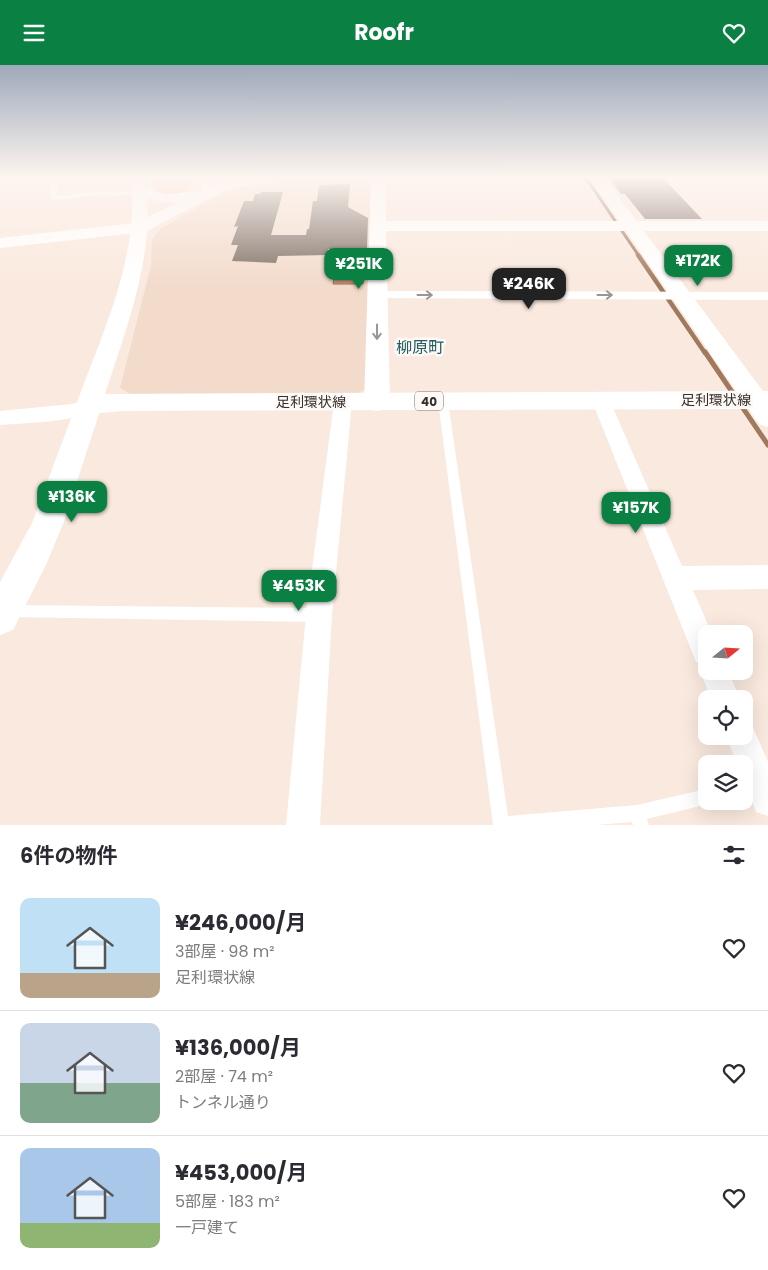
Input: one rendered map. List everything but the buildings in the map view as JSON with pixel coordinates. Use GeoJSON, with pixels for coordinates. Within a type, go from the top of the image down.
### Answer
{"type":"FeatureCollection","features":[{"type":"Feature","properties":{"kind":"street"},"geometry":{"type":"LineString","coordinates":[[2,614],[47,524],[90,405],[128,285],[139,228],[139,213]]}},
{"type":"Feature","properties":{"kind":"street"},"geometry":{"type":"LineString","coordinates":[[0,243],[139,228],[162,213]]}},
{"type":"Feature","properties":{"kind":"street"},"geometry":{"type":"LineString","coordinates":[[377,213],[377,402]]}},
{"type":"Feature","properties":{"kind":"street"},"geometry":{"type":"LineString","coordinates":[[624,213],[764,406]]}},
{"type":"Feature","properties":{"kind":"street"},"geometry":{"type":"LineString","coordinates":[[377,226],[768,226]]}},
{"type":"Feature","properties":{"kind":"street"},"geometry":{"type":"LineString","coordinates":[[376,295],[768,296]]}},
{"type":"Feature","properties":{"kind":"street"},"geometry":{"type":"LineString","coordinates":[[601,401],[698,633]]}},
{"type":"Feature","properties":{"kind":"street","name":"足利環状線"},"geometry":{"type":"LineString","coordinates":[[90,405],[124,402],[601,401],[764,406]]}},
{"type":"Feature","properties":{"kind":"street"},"geometry":{"type":"LineString","coordinates":[[303,825],[319,615],[343,402]]}},
{"type":"Feature","properties":{"kind":"street"},"geometry":{"type":"LineString","coordinates":[[0,418],[74,411],[90,405]]}},
{"type":"Feature","properties":{"kind":"street"},"geometry":{"type":"LineString","coordinates":[[675,577],[768,577]]}},
{"type":"Feature","properties":{"kind":"street"},"geometry":{"type":"LineString","coordinates":[[744,745],[758,791]]}},
{"type":"Feature","properties":{"kind":"lane"},"geometry":{"type":"LineString","coordinates":[[443,401],[502,825],[639,819],[698,800]]}},
{"type":"Feature","properties":{"kind":"lane"},"geometry":{"type":"LineString","coordinates":[[2,614],[319,615]]}},
{"type":"Feature","properties":{"kind":"shaded area"},"geometry":{"type":"Polygon","coordinates":[[[188,213],[371,213],[370,387],[358,393],[130,394],[120,388],[151,266],[152,240],[160,229],[188,213]]]}},
{"type":"Feature","properties":{"kind":"shaded area"},"geometry":{"type":"Polygon","coordinates":[[[337,257],[366,257],[363,284],[333,284],[337,257]]]}},
{"type":"Feature","properties":{"kind":"waterway"},"geometry":{"type":"LineString","coordinates":[[610,213],[639,256]]}},
{"type":"Feature","properties":{"kind":"waterway"},"geometry":{"type":"LineString","coordinates":[[638,255],[705,353]]}},
{"type":"Feature","properties":{"kind":"waterway"},"geometry":{"type":"LineString","coordinates":[[705,352],[768,445]]}},
{"type":"Feature","properties":{"kind":"district","name":"柳原町"},"geometry":{"type":"Point","coordinates":[420,347]}}]}
